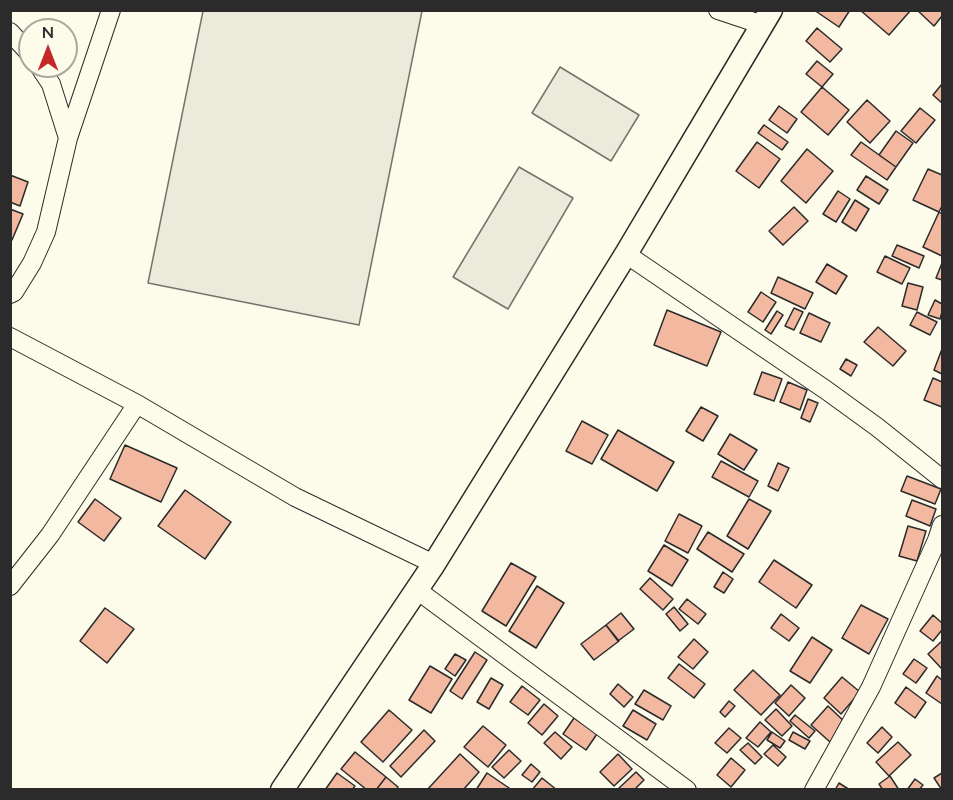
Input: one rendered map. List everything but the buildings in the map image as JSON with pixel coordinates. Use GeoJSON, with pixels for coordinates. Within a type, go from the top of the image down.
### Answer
{"type":"FeatureCollection","features":[{"type":"Feature","properties":{"kind":"street"},"geometry":{"type":"LineString","coordinates":[[10,294],[14,292],[32,263],[46,232],[68,138],[111,10]]}},
{"type":"Feature","properties":{"kind":"street"},"geometry":{"type":"LineString","coordinates":[[282,789],[434,564],[626,254],[767,18],[718,10]]}},
{"type":"Feature","properties":{"kind":"street"},"geometry":{"type":"LineString","coordinates":[[47,78],[68,138]]}},
{"type":"Feature","properties":{"kind":"street"},"geometry":{"type":"LineString","coordinates":[[626,254],[834,396],[942,479]]}},
{"type":"Feature","properties":{"kind":"street"},"geometry":{"type":"LineString","coordinates":[[10,337],[137,404],[295,497],[434,564]]}},
{"type":"Feature","properties":{"kind":"street"},"geometry":{"type":"LineString","coordinates":[[10,586],[17,565],[50,535],[137,404]]}},
{"type":"Feature","properties":{"kind":"street"},"geometry":{"type":"LineString","coordinates":[[814,789],[872,687],[942,525]]}},
{"type":"Feature","properties":{"kind":"street"},"geometry":{"type":"LineString","coordinates":[[417,590],[687,789]]}},
{"type":"Feature","properties":{"kind":"shaded area"},"geometry":{"type":"Polygon","coordinates":[[[203,11],[422,11],[359,325],[148,283],[203,11]]]}},
{"type":"Feature","properties":{"kind":"shaded area"},"geometry":{"type":"Polygon","coordinates":[[[560,67],[639,115],[611,161],[532,113],[560,67]]]}},
{"type":"Feature","properties":{"kind":"shaded area"},"geometry":{"type":"Polygon","coordinates":[[[519,167],[573,198],[508,309],[453,277],[519,167]]]}}]}
